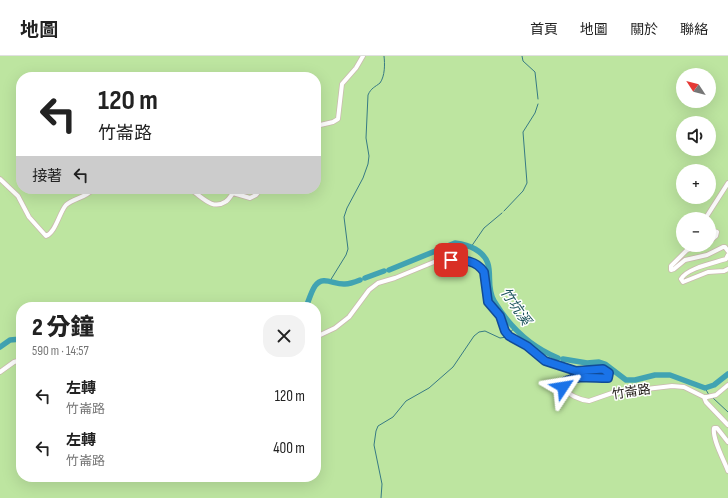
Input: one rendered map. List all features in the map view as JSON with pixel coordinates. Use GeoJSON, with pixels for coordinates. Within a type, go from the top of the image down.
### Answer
{"type":"FeatureCollection","features":[{"type":"Feature","properties":{"kind":"street"},"geometry":{"type":"LineString","coordinates":[[321,125],[333,122],[338,119],[342,84],[356,68],[363,56]]}},
{"type":"Feature","properties":{"kind":"street"},"geometry":{"type":"LineString","coordinates":[[0,179],[18,196],[29,217],[46,236],[51,231],[66,205],[88,194]]}},
{"type":"Feature","properties":{"kind":"street"},"geometry":{"type":"LineString","coordinates":[[709,212],[728,183]]}},
{"type":"Feature","properties":{"kind":"street"},"geometry":{"type":"LineString","coordinates":[[197,194],[207,202],[217,204],[226,202],[232,194]]}},
{"type":"Feature","properties":{"kind":"street"},"geometry":{"type":"LineString","coordinates":[[239,194],[250,198],[257,194]]}},
{"type":"Feature","properties":{"kind":"street"},"geometry":{"type":"LineString","coordinates":[[716,251],[725,247],[728,251]]}},
{"type":"Feature","properties":{"kind":"street"},"geometry":{"type":"LineString","coordinates":[[684,252],[671,266],[671,270],[689,258],[707,255],[713,252]]}},
{"type":"Feature","properties":{"kind":"street"},"geometry":{"type":"LineString","coordinates":[[728,255],[726,259],[690,271],[682,277],[681,280],[683,282],[708,272],[724,271],[728,269]]}},
{"type":"Feature","properties":{"kind":"street","name":"竹崙路"},"geometry":{"type":"LineString","coordinates":[[321,335],[335,328],[349,317],[369,290],[378,283],[395,278],[434,262],[465,260],[477,264],[484,272],[488,302],[500,316],[505,331],[509,336],[527,346],[545,361],[576,371],[603,369],[609,373],[608,378],[590,377],[568,380],[563,384],[563,387],[568,393],[589,401],[612,392],[678,386],[691,389],[704,397]]}},
{"type":"Feature","properties":{"kind":"street"},"geometry":{"type":"LineString","coordinates":[[0,372],[16,361]]}},
{"type":"Feature","properties":{"kind":"street"},"geometry":{"type":"LineString","coordinates":[[728,385],[716,395],[704,397],[706,402],[728,425]]}},
{"type":"Feature","properties":{"kind":"street"},"geometry":{"type":"LineString","coordinates":[[728,442],[721,432],[717,428],[714,428],[714,434],[728,470]]}},
{"type":"Feature","properties":{"kind":"green space"},"geometry":{"type":"Polygon","coordinates":[[[0,56],[728,56],[728,498],[0,498],[0,56]]]}},
{"type":"Feature","properties":{"kind":"waterway"},"geometry":{"type":"LineString","coordinates":[[330,281],[348,249],[344,217],[347,208],[363,178],[368,164],[369,156],[366,138],[368,95],[382,80],[384,56]]}},
{"type":"Feature","properties":{"kind":"waterway"},"geometry":{"type":"LineString","coordinates":[[522,56],[523,61],[535,72],[538,99]]}},
{"type":"Feature","properties":{"kind":"waterway"},"geometry":{"type":"LineString","coordinates":[[504,211],[523,191],[527,183],[523,132],[535,113],[538,104]]}},
{"type":"Feature","properties":{"kind":"waterway"},"geometry":{"type":"LineString","coordinates":[[471,247],[484,228],[502,213]]}},
{"type":"Feature","properties":{"kind":"waterway","name":"竹坑溪"},"geometry":{"type":"LineString","coordinates":[[389,270],[455,243],[475,249],[487,260],[491,294],[500,310],[514,327],[530,342],[558,358]]}},
{"type":"Feature","properties":{"kind":"waterway","name":"竹坑溪"},"geometry":{"type":"LineString","coordinates":[[365,278],[384,271]]}},
{"type":"Feature","properties":{"kind":"waterway","name":"竹坑溪"},"geometry":{"type":"LineString","coordinates":[[308,302],[315,286],[322,281],[347,284],[360,280]]}},
{"type":"Feature","properties":{"kind":"waterway","name":"竹坑溪"},"geometry":{"type":"LineString","coordinates":[[510,333],[514,328]]}},
{"type":"Feature","properties":{"kind":"waterway"},"geometry":{"type":"LineString","coordinates":[[381,498],[382,484],[374,445],[378,426],[393,417],[406,401],[429,388],[453,367],[474,336],[479,332],[485,331],[500,338],[507,337]]}},
{"type":"Feature","properties":{"kind":"waterway","name":"竹坑溪"},"geometry":{"type":"LineString","coordinates":[[0,347],[10,340],[16,339]]}},
{"type":"Feature","properties":{"kind":"waterway","name":"竹坑溪"},"geometry":{"type":"LineString","coordinates":[[563,359],[587,363],[599,362],[605,364],[626,380],[635,380],[655,375],[670,375],[705,388],[714,385],[728,374]]}},
{"type":"Feature","properties":{"kind":"waterway","name":"竹坑溪"},"geometry":{"type":"LineString","coordinates":[[705,388],[709,395]]}},
{"type":"Feature","properties":{"kind":"waterway"},"geometry":{"type":"LineString","coordinates":[[713,398],[728,412]]}},
{"type":"Feature","properties":{"kind":"route"},"geometry":{"type":"LineString","coordinates":[[451,260],[465,260],[477,264],[482,268],[485,277],[485,288],[488,302],[500,316],[505,331],[509,336],[527,346],[545,361],[559,364],[576,371],[603,369],[609,373],[608,378],[573,378],[564,382],[563,387]]}}]}
